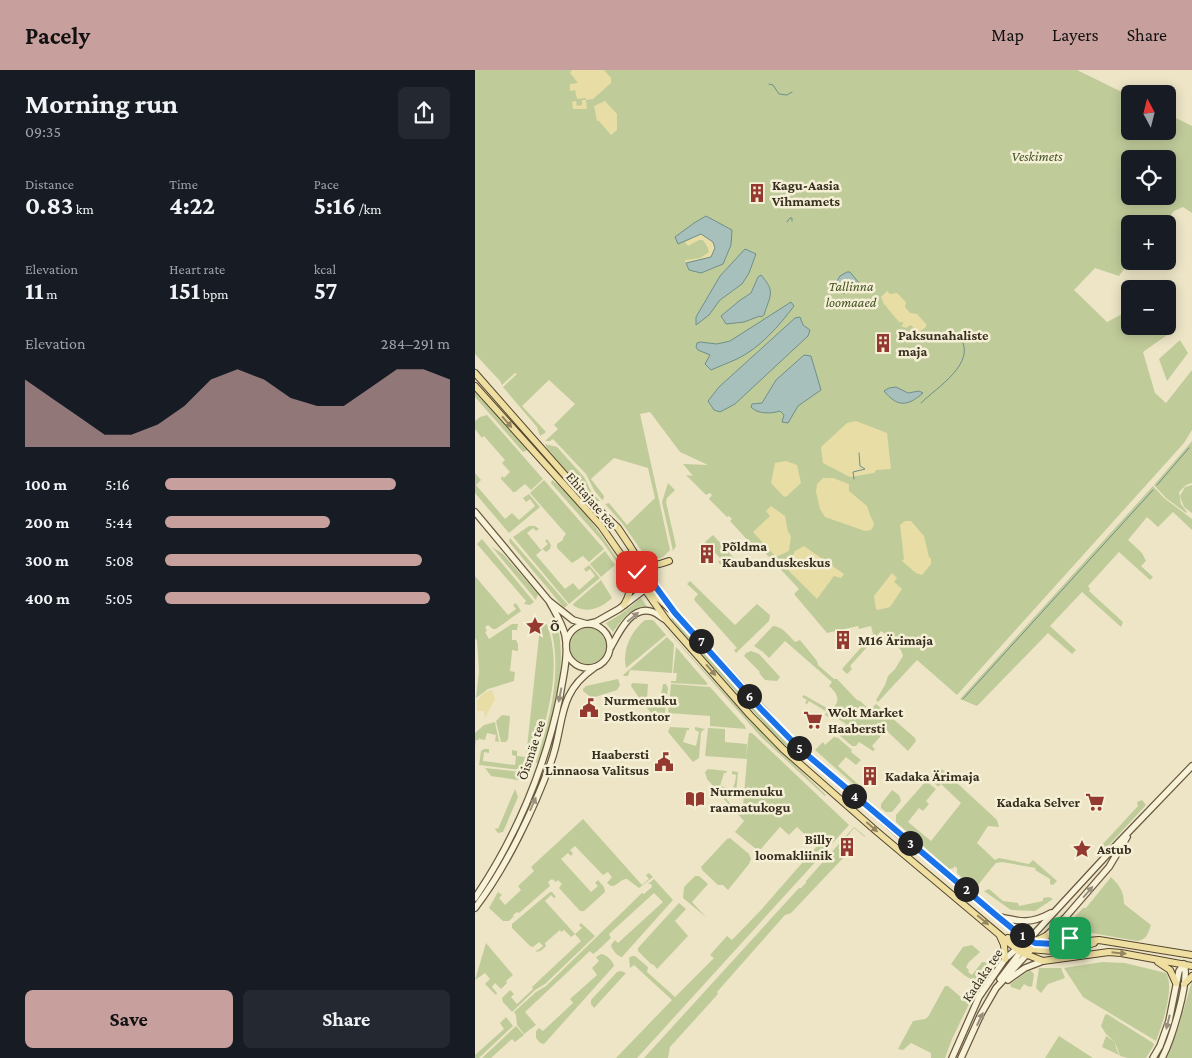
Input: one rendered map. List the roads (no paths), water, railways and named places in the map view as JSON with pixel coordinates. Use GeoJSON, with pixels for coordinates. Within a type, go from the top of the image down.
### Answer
{"type":"FeatureCollection","features":[{"type":"Feature","properties":{"kind":"main road","name":"Ehitajate tee"},"geometry":{"type":"LineString","coordinates":[[475,374],[579,491],[618,528],[650,579],[675,613],[761,709],[799,748],[1019,934],[1026,947]]}},
{"type":"Feature","properties":{"kind":"main road","name":"Ehitajate tee"},"geometry":{"type":"LineString","coordinates":[[475,386],[601,526],[667,621],[750,715],[783,749],[875,830],[1000,935],[1026,947],[1043,961],[1109,952],[1192,966]]}},
{"type":"Feature","properties":{"kind":"main road","name":"Õismäe tee"},"geometry":{"type":"LineString","coordinates":[[475,512],[549,601],[573,620],[587,624]]}},
{"type":"Feature","properties":{"kind":"main road"},"geometry":{"type":"LineString","coordinates":[[620,553],[639,574],[650,579],[644,590],[624,605],[596,622],[579,626],[572,631],[567,638],[566,647],[573,663],[585,668],[594,668],[605,661],[619,632],[634,614],[642,611],[651,611],[667,621]]}},
{"type":"Feature","properties":{"kind":"main road"},"geometry":{"type":"LineString","coordinates":[[620,553],[631,581],[629,594],[624,605]]}},
{"type":"Feature","properties":{"kind":"main road"},"geometry":{"type":"LineString","coordinates":[[636,554],[643,562],[650,565],[659,565],[669,561]]}},
{"type":"Feature","properties":{"kind":"main road"},"geometry":{"type":"LineString","coordinates":[[644,590],[655,595],[675,613]]}},
{"type":"Feature","properties":{"kind":"main road","name":"Õismäe tee"},"geometry":{"type":"LineString","coordinates":[[475,898],[509,841],[532,790],[547,748],[561,686],[566,647],[563,630],[549,601]]}},
{"type":"Feature","properties":{"kind":"main road"},"geometry":{"type":"LineString","coordinates":[[587,624],[594,625],[603,630],[609,638],[611,648]]}},
{"type":"Feature","properties":{"kind":"main road","name":"Õismäe tee"},"geometry":{"type":"LineString","coordinates":[[475,908],[496,877],[532,807],[551,762],[569,693],[580,678],[594,668]]}},
{"type":"Feature","properties":{"kind":"main road"},"geometry":{"type":"LineString","coordinates":[[1026,947],[1055,911],[1192,766]]}},
{"type":"Feature","properties":{"kind":"main road"},"geometry":{"type":"LineString","coordinates":[[1026,947],[1046,936],[1064,919],[1109,867],[1131,831]]}},
{"type":"Feature","properties":{"kind":"main road"},"geometry":{"type":"LineString","coordinates":[[997,916],[1026,922],[1040,919],[1055,911]]}},
{"type":"Feature","properties":{"kind":"main road"},"geometry":{"type":"LineString","coordinates":[[1064,919],[1063,927],[1065,934],[1070,938],[1081,941]]}},
{"type":"Feature","properties":{"kind":"main road"},"geometry":{"type":"LineString","coordinates":[[1000,935],[1004,945],[1005,959]]}},
{"type":"Feature","properties":{"kind":"main road"},"geometry":{"type":"LineString","coordinates":[[1026,947],[1099,940],[1192,955]]}},
{"type":"Feature","properties":{"kind":"main road"},"geometry":{"type":"LineString","coordinates":[[1026,947],[1047,951],[1063,950],[1089,945],[1099,940]]}},
{"type":"Feature","properties":{"kind":"main road","name":"Kadaka tee"},"geometry":{"type":"LineString","coordinates":[[952,1058],[979,997],[1005,959],[1026,947]]}},
{"type":"Feature","properties":{"kind":"main road","name":"Kadaka tee"},"geometry":{"type":"LineString","coordinates":[[961,1058],[986,1004],[1005,972],[1026,947]]}},
{"type":"Feature","properties":{"kind":"main road"},"geometry":{"type":"LineString","coordinates":[[1177,953],[1184,964]]}},
{"type":"Feature","properties":{"kind":"main road"},"geometry":{"type":"LineString","coordinates":[[1150,958],[1171,970],[1180,983]]}},
{"type":"Feature","properties":{"kind":"main road"},"geometry":{"type":"LineString","coordinates":[[996,988],[1017,973],[1043,961]]}},
{"type":"Feature","properties":{"kind":"main road"},"geometry":{"type":"LineString","coordinates":[[1162,1058],[1175,1028],[1180,983],[1179,971],[1184,964],[1192,962]]}},
{"type":"Feature","properties":{"kind":"main road"},"geometry":{"type":"LineString","coordinates":[[1153,1058],[1161,1046],[1180,983],[1192,976]]}},
{"type":"Feature","properties":{"kind":"water"},"geometry":{"type":"Polygon","coordinates":[[[706,216],[732,230],[731,245],[723,264],[701,273],[689,270],[686,263],[711,257],[715,248],[713,242],[701,234],[678,244],[675,237],[706,216]]]}},
{"type":"Feature","properties":{"kind":"water"},"geometry":{"type":"Polygon","coordinates":[[[745,249],[756,254],[749,273],[742,284],[720,300],[709,315],[696,325],[696,317],[720,276],[745,249]]]}},
{"type":"Feature","properties":{"kind":"water"},"geometry":{"type":"Polygon","coordinates":[[[850,272],[859,283],[845,289],[844,294],[834,286],[840,276],[850,272]]]}},
{"type":"Feature","properties":{"kind":"water"},"geometry":{"type":"Polygon","coordinates":[[[761,275],[770,290],[770,298],[764,315],[744,322],[726,324],[721,316],[751,293],[758,277],[761,275]]]}},
{"type":"Feature","properties":{"kind":"water"},"geometry":{"type":"Polygon","coordinates":[[[791,302],[794,306],[788,314],[769,336],[753,349],[737,359],[711,370],[705,364],[710,355],[698,350],[696,347],[697,343],[717,344],[730,341],[791,302]]]}},
{"type":"Feature","properties":{"kind":"water"},"geometry":{"type":"Polygon","coordinates":[[[800,317],[803,325],[810,330],[808,336],[735,404],[720,412],[714,410],[708,401],[719,387],[795,318],[800,317]]]}},
{"type":"Feature","properties":{"kind":"water"},"geometry":{"type":"Polygon","coordinates":[[[804,355],[811,356],[821,390],[798,406],[788,423],[782,422],[784,415],[780,411],[764,413],[751,407],[752,404],[762,403],[776,380],[804,355]]]}},
{"type":"Feature","properties":{"kind":"water"},"geometry":{"type":"Polygon","coordinates":[[[896,387],[908,393],[919,391],[923,393],[912,401],[902,403],[893,400],[884,391],[896,387]]]}},
{"type":"Feature","properties":{"kind":"waterway"},"geometry":{"type":"LineString","coordinates":[[769,84],[773,85],[779,94],[787,95],[792,92]]}},
{"type":"Feature","properties":{"kind":"waterway"},"geometry":{"type":"LineString","coordinates":[[787,222],[790,218],[792,218],[792,221]]}},
{"type":"Feature","properties":{"kind":"waterway"},"geometry":{"type":"LineString","coordinates":[[921,403],[945,382],[960,365],[964,356],[964,347],[960,337]]}},
{"type":"Feature","properties":{"kind":"waterway"},"geometry":{"type":"LineString","coordinates":[[1157,485],[1189,448]]}},
{"type":"Feature","properties":{"kind":"waterway"},"geometry":{"type":"LineString","coordinates":[[854,479],[853,472],[865,469],[860,466],[859,453]]}},
{"type":"Feature","properties":{"kind":"waterway"},"geometry":{"type":"LineString","coordinates":[[963,699],[1153,490]]}},
{"type":"Feature","properties":{"kind":"place","name":"Kagu-Aasia Vihmamets"},"geometry":{"type":"Point","coordinates":[757,193]}},
{"type":"Feature","properties":{"kind":"place","name":"Paksunahaliste maja"},"geometry":{"type":"Point","coordinates":[883,343]}},
{"type":"Feature","properties":{"kind":"place","name":"Põldma Kaubanduskeskus"},"geometry":{"type":"Point","coordinates":[707,554]}},
{"type":"Feature","properties":{"kind":"place","name":"Õ"},"geometry":{"type":"Point","coordinates":[535,626]}},
{"type":"Feature","properties":{"kind":"place","name":"M16 Ärimaja"},"geometry":{"type":"Point","coordinates":[843,640]}},
{"type":"Feature","properties":{"kind":"place","name":"Nurmenuku Postkontor"},"geometry":{"type":"Point","coordinates":[589,708]}},
{"type":"Feature","properties":{"kind":"place","name":"Wolt Market Haabersti"},"geometry":{"type":"Point","coordinates":[813,720]}},
{"type":"Feature","properties":{"kind":"place","name":"Haabersti Linnaosa Valitsus"},"geometry":{"type":"Point","coordinates":[664,762]}},
{"type":"Feature","properties":{"kind":"place","name":"Kadaka Ärimaja"},"geometry":{"type":"Point","coordinates":[870,776]}},
{"type":"Feature","properties":{"kind":"place","name":"Nurmenuku raamatukogu"},"geometry":{"type":"Point","coordinates":[695,799]}},
{"type":"Feature","properties":{"kind":"place","name":"Kadaka Selver"},"geometry":{"type":"Point","coordinates":[1095,802]}},
{"type":"Feature","properties":{"kind":"place","name":"Billy loomakliinik"},"geometry":{"type":"Point","coordinates":[847,847]}},
{"type":"Feature","properties":{"kind":"place","name":"Astub"},"geometry":{"type":"Point","coordinates":[1082,849]}},
{"type":"Feature","properties":{"kind":"park label","name":"Veskimets"},"geometry":{"type":"Point","coordinates":[1037,156]}},
{"type":"Feature","properties":{"kind":"park label","name":"Tallinna loomaaed"},"geometry":{"type":"Point","coordinates":[851,294]}}]}
